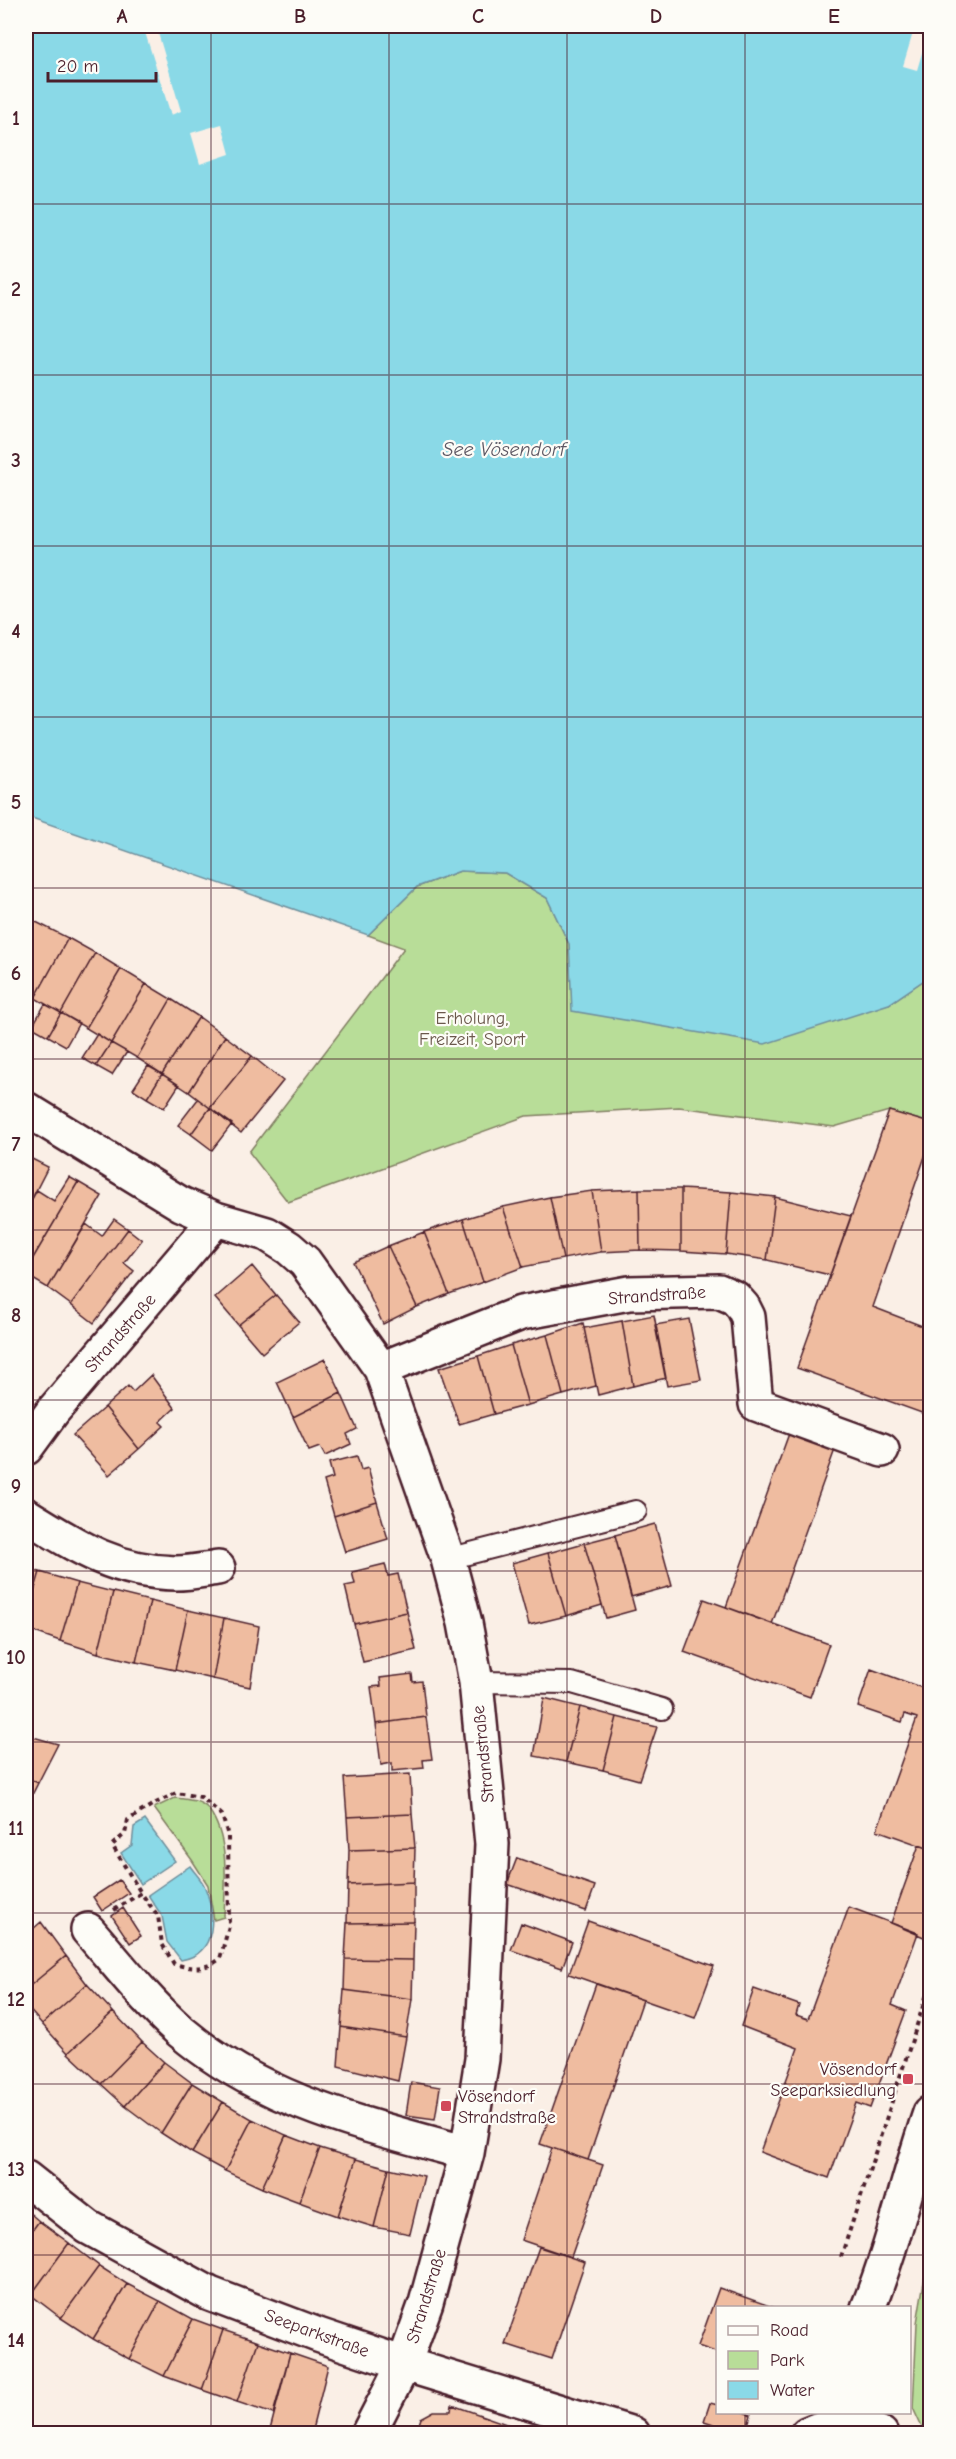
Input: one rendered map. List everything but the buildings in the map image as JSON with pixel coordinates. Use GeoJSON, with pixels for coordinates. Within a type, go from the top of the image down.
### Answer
{"type":"FeatureCollection","features":[{"type":"Feature","properties":{"kind":"street","name":"Strandstraße"},"geometry":{"type":"LineString","coordinates":[[26,1109],[182,1204],[216,1219],[267,1234],[305,1262],[381,1369],[448,1559],[465,1623],[476,1682],[492,1844],[482,2059],[466,2152],[426,2303],[404,2364],[368,2433]]}},
{"type":"Feature","properties":{"kind":"street","name":"Strandstraße"},"geometry":{"type":"LineString","coordinates":[[26,1448],[53,1411],[216,1219]]}},
{"type":"Feature","properties":{"kind":"street","name":"Strandstraße"},"geometry":{"type":"LineString","coordinates":[[381,1369],[521,1312],[628,1293],[719,1291],[735,1298],[748,1317],[756,1404],[882,1450]]}},
{"type":"Feature","properties":{"kind":"street"},"geometry":{"type":"LineString","coordinates":[[26,1515],[87,1553],[124,1567],[151,1572],[179,1573],[218,1568]]}},
{"type":"Feature","properties":{"kind":"street"},"geometry":{"type":"LineString","coordinates":[[99,1921],[180,2030],[233,2069],[303,2105],[349,2121],[466,2152]]}},
{"type":"Feature","properties":{"kind":"street"},"geometry":{"type":"LineString","coordinates":[[868,2306],[884,2270],[930,2113]]}},
{"type":"Feature","properties":{"kind":"street","name":"Seeparkstraße"},"geometry":{"type":"LineString","coordinates":[[26,2178],[88,2227],[210,2294],[318,2335],[404,2364],[633,2433]]}},
{"type":"Feature","properties":{"kind":"street"},"geometry":{"type":"LineString","coordinates":[[884,2270],[884,2306]]}},
{"type":"Feature","properties":{"kind":"street"},"geometry":{"type":"LineString","coordinates":[[885,2414],[892,2433]]}},
{"type":"Feature","properties":{"kind":"street"},"geometry":{"type":"LineString","coordinates":[[820,2424],[851,2424],[869,2427],[880,2433]]}},
{"type":"Feature","properties":{"kind":"lane"},"geometry":{"type":"LineString","coordinates":[[448,1559],[636,1511]]}},
{"type":"Feature","properties":{"kind":"lane"},"geometry":{"type":"LineString","coordinates":[[476,1682],[572,1683],[662,1709]]}},
{"type":"Feature","properties":{"kind":"path"},"geometry":{"type":"LineString","coordinates":[[176,1793],[201,1797],[222,1815],[228,1836],[229,1926],[220,1959],[208,1968],[188,1968],[174,1964],[162,1944],[158,1916],[141,1893],[112,1845],[125,1834],[128,1820],[152,1805],[176,1793]]}},
{"type":"Feature","properties":{"kind":"path"},"geometry":{"type":"LineString","coordinates":[[99,1921],[141,1893]]}},
{"type":"Feature","properties":{"kind":"path"},"geometry":{"type":"LineString","coordinates":[[841,2257],[930,1985]]}},
{"type":"Feature","properties":{"kind":"green space","name":"Erholung, Freizeit, Sport"},"geometry":{"type":"Polygon","coordinates":[[[460,871],[505,873],[547,898],[569,944],[573,1011],[889,1004],[930,976],[930,1123],[889,1111],[834,1127],[679,1107],[526,1116],[288,1202],[249,1152],[404,948],[368,935],[417,887],[460,871]]]}},
{"type":"Feature","properties":{"kind":"green space"},"geometry":{"type":"Polygon","coordinates":[[[175,1798],[202,1804],[209,1810],[216,1822],[225,1862],[224,1917],[214,1920],[208,1885],[154,1808],[175,1798]]]}},
{"type":"Feature","properties":{"kind":"green space"},"geometry":{"type":"Polygon","coordinates":[[[930,2246],[930,2433],[925,2434],[913,2408],[917,2323],[930,2246]]]}},
{"type":"Feature","properties":{"kind":"water","name":"See Vösendorf"},"geometry":{"type":"Polygon","coordinates":[[[26,26],[930,26],[930,976],[889,1004],[765,1044],[572,1011],[569,944],[547,898],[505,873],[460,871],[417,887],[368,935],[26,816],[26,26]]]}},
{"type":"Feature","properties":{"kind":"water"},"geometry":{"type":"Polygon","coordinates":[[[145,1820],[175,1861],[141,1884],[121,1853],[132,1845],[134,1827],[145,1820]]]}},
{"type":"Feature","properties":{"kind":"water"},"geometry":{"type":"Polygon","coordinates":[[[190,1866],[204,1885],[208,1896],[212,1919],[211,1931],[202,1950],[181,1960],[167,1942],[162,1916],[148,1895],[190,1866]]]}},
{"type":"Feature","properties":{"kind":"pier"},"geometry":{"type":"Polygon","coordinates":[[[143,26],[156,26],[181,111],[171,115],[143,26]]]}},
{"type":"Feature","properties":{"kind":"pier"},"geometry":{"type":"Polygon","coordinates":[[[915,26],[930,26],[917,70],[903,66],[915,26]]]}},
{"type":"Feature","properties":{"kind":"pier"},"geometry":{"type":"Polygon","coordinates":[[[222,124],[230,154],[200,164],[191,133],[222,124]]]}},
{"type":"Feature","properties":{"kind":"place","name":"Vösendorf Seeparksiedlung"},"geometry":{"type":"Point","coordinates":[908,2079]}},
{"type":"Feature","properties":{"kind":"place","name":"Vösendorf Strandstraße"},"geometry":{"type":"Point","coordinates":[446,2106]}}]}
